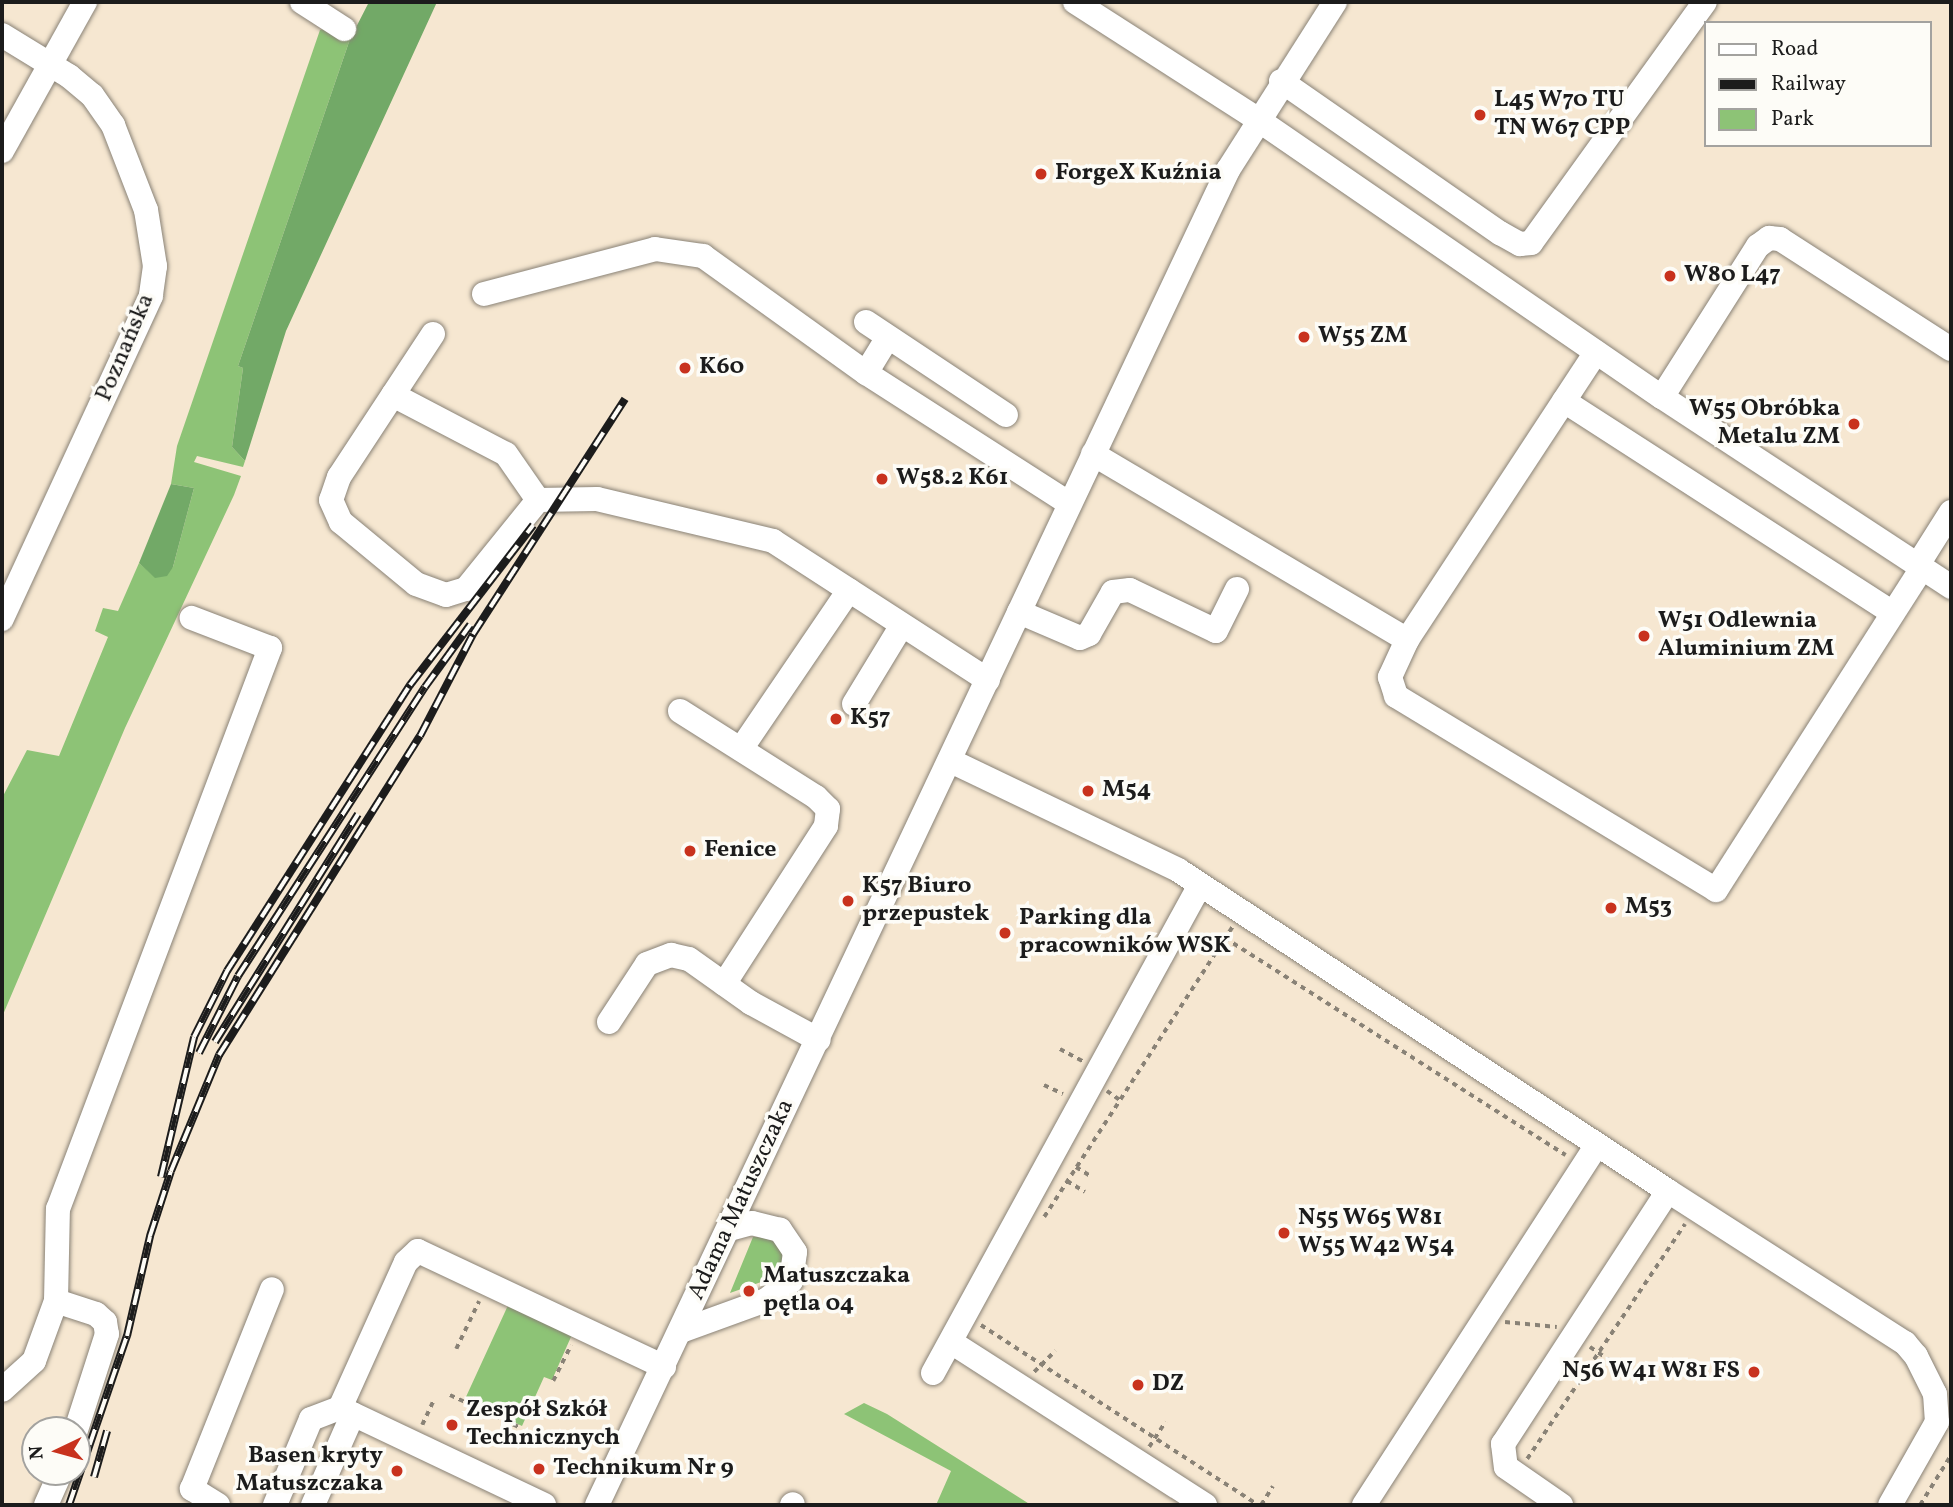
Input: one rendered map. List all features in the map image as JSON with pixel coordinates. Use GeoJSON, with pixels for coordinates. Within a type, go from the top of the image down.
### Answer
{"type":"FeatureCollection","features":[{"type":"Feature","properties":{"kind":"street"},"geometry":{"type":"LineString","coordinates":[[2,151],[85,2]]}},
{"type":"Feature","properties":{"kind":"street"},"geometry":{"type":"LineString","coordinates":[[302,2],[344,29]]}},
{"type":"Feature","properties":{"kind":"street"},"geometry":{"type":"LineString","coordinates":[[1075,2],[1257,119],[1662,397],[1951,587]]}},
{"type":"Feature","properties":{"kind":"street","name":"Adama Matuszczaka"},"geometry":{"type":"LineString","coordinates":[[597,1505],[888,896],[1228,170],[1281,81],[1335,2]]}},
{"type":"Feature","properties":{"kind":"street"},"geometry":{"type":"LineString","coordinates":[[1281,81],[1500,233],[1520,244],[1531,243],[1705,2]]}},
{"type":"Feature","properties":{"kind":"street","name":"Poznańska"},"geometry":{"type":"LineString","coordinates":[[2,35],[51,62],[92,95],[118,135],[146,210],[153,242],[153,285],[2,619]]}},
{"type":"Feature","properties":{"kind":"street"},"geometry":{"type":"LineString","coordinates":[[1662,397],[1758,246],[1769,238],[1780,239],[1951,349]]}},
{"type":"Feature","properties":{"kind":"street"},"geometry":{"type":"LineString","coordinates":[[484,294],[655,249],[690,252],[702,256],[866,373],[1070,504]]}},
{"type":"Feature","properties":{"kind":"street"},"geometry":{"type":"LineString","coordinates":[[866,322],[1006,415]]}},
{"type":"Feature","properties":{"kind":"street"},"geometry":{"type":"LineString","coordinates":[[433,334],[339,477],[331,500],[341,522],[416,584],[446,595],[466,589],[538,500]]}},
{"type":"Feature","properties":{"kind":"street"},"geometry":{"type":"LineString","coordinates":[[866,373],[888,337]]}},
{"type":"Feature","properties":{"kind":"street"},"geometry":{"type":"LineString","coordinates":[[1596,352],[1407,640],[1390,677],[1396,696],[1716,890],[1893,613],[1951,512]]}},
{"type":"Feature","properties":{"kind":"street"},"geometry":{"type":"LineString","coordinates":[[938,420],[960,385]]}},
{"type":"Feature","properties":{"kind":"street"},"geometry":{"type":"LineString","coordinates":[[393,395],[506,454],[538,500]]}},
{"type":"Feature","properties":{"kind":"street"},"geometry":{"type":"LineString","coordinates":[[1564,401],[1893,613]]}},
{"type":"Feature","properties":{"kind":"street"},"geometry":{"type":"LineString","coordinates":[[1093,454],[1407,640]]}},
{"type":"Feature","properties":{"kind":"street"},"geometry":{"type":"LineString","coordinates":[[538,500],[597,499],[761,536],[988,680]]}},
{"type":"Feature","properties":{"kind":"street"},"geometry":{"type":"LineString","coordinates":[[1019,612],[1080,638],[1089,634],[1107,598],[1122,590],[1216,631],[1237,589]]}},
{"type":"Feature","properties":{"kind":"street"},"geometry":{"type":"LineString","coordinates":[[741,749],[849,590]]}},
{"type":"Feature","properties":{"kind":"street"},"geometry":{"type":"LineString","coordinates":[[2,1390],[34,1361],[57,1301],[58,1209],[270,648],[192,618]]}},
{"type":"Feature","properties":{"kind":"street"},"geometry":{"type":"LineString","coordinates":[[854,704],[902,625]]}},
{"type":"Feature","properties":{"kind":"street"},"geometry":{"type":"LineString","coordinates":[[680,711],[823,802],[828,817],[724,984]]}},
{"type":"Feature","properties":{"kind":"street"},"geometry":{"type":"LineString","coordinates":[[951,761],[1162,861],[1905,1343],[1943,1395],[1933,1434],[1890,1505]]}},
{"type":"Feature","properties":{"kind":"street"},"geometry":{"type":"LineString","coordinates":[[933,1373],[1200,885]]}},
{"type":"Feature","properties":{"kind":"street"},"geometry":{"type":"LineString","coordinates":[[609,1022],[640,971],[663,956],[689,959],[724,984],[819,1040]]}},
{"type":"Feature","properties":{"kind":"street"},"geometry":{"type":"LineString","coordinates":[[1364,1505],[1597,1145]]}},
{"type":"Feature","properties":{"kind":"street"},"geometry":{"type":"LineString","coordinates":[[1561,1505],[1506,1467],[1503,1444],[1668,1191]]}},
{"type":"Feature","properties":{"kind":"street"},"geometry":{"type":"LineString","coordinates":[[681,1331],[766,1300],[791,1281],[794,1252],[780,1230],[752,1223],[729,1229]]}},
{"type":"Feature","properties":{"kind":"street"},"geometry":{"type":"LineString","coordinates":[[313,1505],[346,1411],[407,1262],[418,1251],[663,1367]]}},
{"type":"Feature","properties":{"kind":"street"},"geometry":{"type":"LineString","coordinates":[[218,1505],[192,1489],[272,1289]]}},
{"type":"Feature","properties":{"kind":"street"},"geometry":{"type":"LineString","coordinates":[[57,1301],[96,1314],[105,1322],[107,1334],[81,1416]]}},
{"type":"Feature","properties":{"kind":"street"},"geometry":{"type":"LineString","coordinates":[[951,1342],[1205,1505]]}},
{"type":"Feature","properties":{"kind":"street"},"geometry":{"type":"LineString","coordinates":[[275,1505],[311,1419],[346,1411],[544,1505]]}},
{"type":"Feature","properties":{"kind":"street"},"geometry":{"type":"LineString","coordinates":[[46,1505],[55,1486]]}},
{"type":"Feature","properties":{"kind":"path"},"geometry":{"type":"LineString","coordinates":[[1121,1100],[1236,921]]}},
{"type":"Feature","properties":{"kind":"path"},"geometry":{"type":"LineString","coordinates":[[1225,938],[1584,1167]]}},
{"type":"Feature","properties":{"kind":"path"},"geometry":{"type":"LineString","coordinates":[[1044,1085],[1072,1098]]}},
{"type":"Feature","properties":{"kind":"path"},"geometry":{"type":"LineString","coordinates":[[1076,1167],[1092,1177]]}},
{"type":"Feature","properties":{"kind":"path"},"geometry":{"type":"LineString","coordinates":[[1067,1181],[1085,1192]]}},
{"type":"Feature","properties":{"kind":"path"},"geometry":{"type":"LineString","coordinates":[[1522,1467],[1690,1216]]}},
{"type":"Feature","properties":{"kind":"path"},"geometry":{"type":"LineString","coordinates":[[456,1349],[487,1284]]}},
{"type":"Feature","properties":{"kind":"path"},"geometry":{"type":"LineString","coordinates":[[964,1317],[1259,1505],[1273,1486]]}},
{"type":"Feature","properties":{"kind":"path"},"geometry":{"type":"LineString","coordinates":[[553,1381],[576,1335]]}},
{"type":"Feature","properties":{"kind":"path"},"geometry":{"type":"LineString","coordinates":[[1022,1387],[1040,1363],[1055,1351]]}},
{"type":"Feature","properties":{"kind":"path"},"geometry":{"type":"LineString","coordinates":[[450,1395],[521,1428]]}},
{"type":"Feature","properties":{"kind":"path"},"geometry":{"type":"LineString","coordinates":[[414,1442],[433,1401]]}},
{"type":"Feature","properties":{"kind":"path"},"geometry":{"type":"LineString","coordinates":[[1139,1463],[1165,1422]]}},
{"type":"Feature","properties":{"kind":"path"},"geometry":{"type":"LineString","coordinates":[[1920,1505],[1951,1455]]}},
{"type":"Feature","properties":{"kind":"green space"},"geometry":{"type":"Polygon","coordinates":[[[369,2],[437,2],[286,331],[245,461],[232,447],[243,368],[238,366],[350,39],[369,2]]]}},
{"type":"Feature","properties":{"kind":"green space"},"geometry":{"type":"Polygon","coordinates":[[[331,27],[350,39],[238,366],[243,368],[232,447],[245,461],[243,467],[197,456],[194,462],[241,476],[125,728],[2,1017],[2,798],[27,750],[59,756],[108,637],[95,631],[103,608],[118,611],[139,563],[155,577],[173,567],[194,488],[171,484],[177,446],[320,30],[331,27]]]}},
{"type":"Feature","properties":{"kind":"green space"},"geometry":{"type":"Polygon","coordinates":[[[171,484],[194,488],[173,567],[167,576],[155,578],[139,563],[171,484]]]}},
{"type":"Feature","properties":{"kind":"green space"},"geometry":{"type":"Polygon","coordinates":[[[753,1237],[768,1237],[782,1249],[784,1266],[769,1285],[767,1280],[730,1293],[753,1237]]]}},
{"type":"Feature","properties":{"kind":"green space"},"geometry":{"type":"Polygon","coordinates":[[[510,1301],[574,1330],[552,1380],[544,1377],[522,1426],[465,1399],[510,1301]]]}},
{"type":"Feature","properties":{"kind":"green space"},"geometry":{"type":"Polygon","coordinates":[[[864,1403],[887,1414],[1031,1505],[936,1505],[951,1471],[844,1414],[864,1403]]]}},
{"type":"Feature","properties":{"kind":"railway"},"geometry":{"type":"LineString","coordinates":[[69,1505],[127,1336],[150,1236],[171,1171],[219,1055],[420,736],[473,634],[625,399]]}},
{"type":"Feature","properties":{"kind":"railway"},"geometry":{"type":"LineString","coordinates":[[161,1177],[194,1037],[227,971],[410,685],[533,525]]}},
{"type":"Feature","properties":{"kind":"railway"},"geometry":{"type":"LineString","coordinates":[[199,1053],[238,976],[425,687],[470,625]]}},
{"type":"Feature","properties":{"kind":"railway"},"geometry":{"type":"LineString","coordinates":[[215,1042],[358,814]]}},
{"type":"Feature","properties":{"kind":"railway"},"geometry":{"type":"LineString","coordinates":[[94,1477],[107,1431]]}},
{"type":"Feature","properties":{"kind":"place","name":"L45 W70 TU TN W67 CPP"},"geometry":{"type":"Point","coordinates":[1480,115]}},
{"type":"Feature","properties":{"kind":"place","name":"ForgeX Kuźnia"},"geometry":{"type":"Point","coordinates":[1041,174]}},
{"type":"Feature","properties":{"kind":"place","name":"W80 L47"},"geometry":{"type":"Point","coordinates":[1670,276]}},
{"type":"Feature","properties":{"kind":"place","name":"W55 ZM"},"geometry":{"type":"Point","coordinates":[1304,337]}},
{"type":"Feature","properties":{"kind":"place","name":"K60"},"geometry":{"type":"Point","coordinates":[685,368]}},
{"type":"Feature","properties":{"kind":"place","name":"W55 Obróbka Metalu ZM"},"geometry":{"type":"Point","coordinates":[1854,424]}},
{"type":"Feature","properties":{"kind":"place","name":"W58.2 K61"},"geometry":{"type":"Point","coordinates":[882,479]}},
{"type":"Feature","properties":{"kind":"place","name":"W51 Odlewnia Aluminium ZM"},"geometry":{"type":"Point","coordinates":[1644,636]}},
{"type":"Feature","properties":{"kind":"place","name":"K57"},"geometry":{"type":"Point","coordinates":[836,719]}},
{"type":"Feature","properties":{"kind":"place","name":"M54"},"geometry":{"type":"Point","coordinates":[1088,791]}},
{"type":"Feature","properties":{"kind":"place","name":"Fenice"},"geometry":{"type":"Point","coordinates":[690,851]}},
{"type":"Feature","properties":{"kind":"place","name":"K57 Biuro przepustek"},"geometry":{"type":"Point","coordinates":[848,901]}},
{"type":"Feature","properties":{"kind":"place","name":"M53"},"geometry":{"type":"Point","coordinates":[1611,908]}},
{"type":"Feature","properties":{"kind":"place","name":"Parking dla pracowników WSK"},"geometry":{"type":"Point","coordinates":[1005,933]}},
{"type":"Feature","properties":{"kind":"place","name":"N55 W65 W81 W55 W42 W54"},"geometry":{"type":"Point","coordinates":[1284,1233]}},
{"type":"Feature","properties":{"kind":"place","name":"Matuszczaka pętla 04"},"geometry":{"type":"Point","coordinates":[749,1291]}},
{"type":"Feature","properties":{"kind":"place","name":"N56 W41 W81 FS"},"geometry":{"type":"Point","coordinates":[1754,1372]}},
{"type":"Feature","properties":{"kind":"place","name":"DZ"},"geometry":{"type":"Point","coordinates":[1138,1385]}},
{"type":"Feature","properties":{"kind":"place","name":"Zespół Szkół Technicznych"},"geometry":{"type":"Point","coordinates":[452,1425]}},
{"type":"Feature","properties":{"kind":"place","name":"Technikum Nr 9"},"geometry":{"type":"Point","coordinates":[539,1469]}},
{"type":"Feature","properties":{"kind":"place","name":"Basen kryty Matuszczaka"},"geometry":{"type":"Point","coordinates":[397,1471]}}]}
